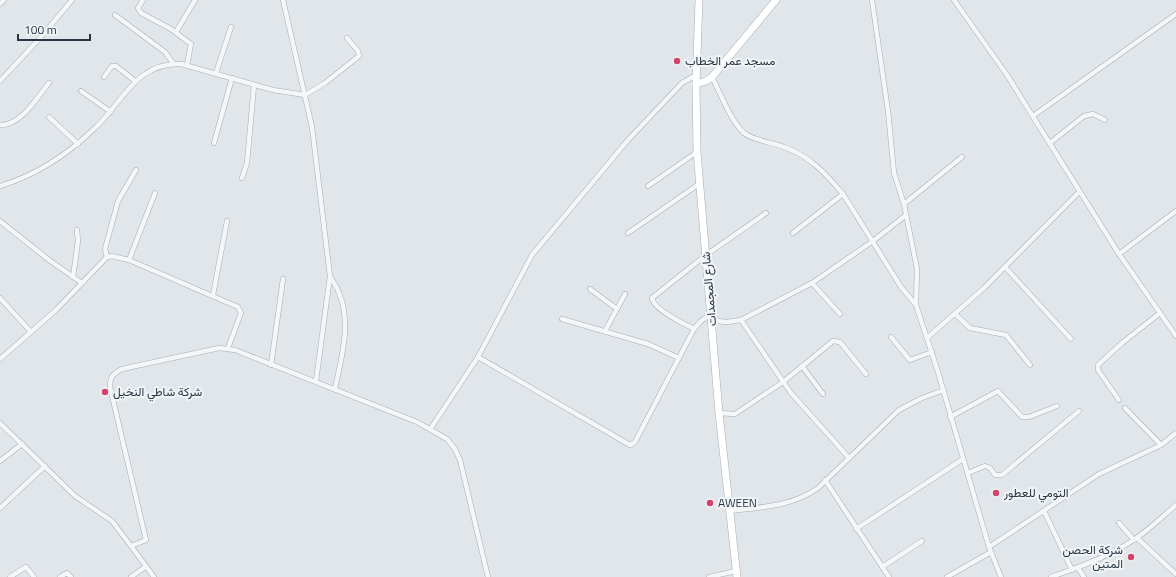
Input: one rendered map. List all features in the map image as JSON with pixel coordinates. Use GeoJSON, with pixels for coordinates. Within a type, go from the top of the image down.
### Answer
{"type":"FeatureCollection","features":[{"type":"Feature","properties":{"kind":"main road","name":"شارع المجمدات"},"geometry":{"type":"LineString","coordinates":[[699,0],[696,75],[699,184],[719,413],[737,574]]}},
{"type":"Feature","properties":{"kind":"main road"},"geometry":{"type":"LineString","coordinates":[[696,84],[706,81],[712,77],[776,0]]}},
{"type":"Feature","properties":{"kind":"street"},"geometry":{"type":"LineString","coordinates":[[0,4],[4,0]]}},
{"type":"Feature","properties":{"kind":"street"},"geometry":{"type":"LineString","coordinates":[[0,81],[41,37],[72,0]]}},
{"type":"Feature","properties":{"kind":"street"},"geometry":{"type":"LineString","coordinates":[[143,0],[138,8],[141,13],[176,32],[191,44],[186,65]]}},
{"type":"Feature","properties":{"kind":"street"},"geometry":{"type":"LineString","coordinates":[[176,32],[195,0]]}},
{"type":"Feature","properties":{"kind":"street"},"geometry":{"type":"LineString","coordinates":[[283,0],[312,127],[330,276],[316,381]]}},
{"type":"Feature","properties":{"kind":"street"},"geometry":{"type":"LineString","coordinates":[[872,0],[888,111],[894,173],[904,204],[917,269],[916,305]]}},
{"type":"Feature","properties":{"kind":"street"},"geometry":{"type":"LineString","coordinates":[[954,0],[1007,75],[1119,254],[1176,336]]}},
{"type":"Feature","properties":{"kind":"street"},"geometry":{"type":"LineString","coordinates":[[1033,116],[1176,14]]}},
{"type":"Feature","properties":{"kind":"street"},"geometry":{"type":"LineString","coordinates":[[115,15],[165,52],[174,63]]}},
{"type":"Feature","properties":{"kind":"street"},"geometry":{"type":"LineString","coordinates":[[216,73],[231,27]]}},
{"type":"Feature","properties":{"kind":"street"},"geometry":{"type":"LineString","coordinates":[[0,186],[40,171],[78,144],[111,112],[135,81],[148,70],[174,63],[216,73],[254,85],[305,95],[325,83],[359,56],[358,51],[347,38]]}},
{"type":"Feature","properties":{"kind":"street"},"geometry":{"type":"LineString","coordinates":[[104,77],[112,66],[116,66],[135,81]]}},
{"type":"Feature","properties":{"kind":"street"},"geometry":{"type":"LineString","coordinates":[[430,428],[478,357],[532,255],[628,140],[682,83],[696,75]]}},
{"type":"Feature","properties":{"kind":"street"},"geometry":{"type":"LineString","coordinates":[[712,77],[736,125],[744,133],[797,152],[808,158],[819,167],[844,194],[902,287],[916,305],[928,337],[944,390],[950,417],[990,547],[1001,577]]}},
{"type":"Feature","properties":{"kind":"street"},"geometry":{"type":"LineString","coordinates":[[214,143],[232,78]]}},
{"type":"Feature","properties":{"kind":"street"},"geometry":{"type":"LineString","coordinates":[[0,125],[4,125],[19,118],[49,83]]}},
{"type":"Feature","properties":{"kind":"street"},"geometry":{"type":"LineString","coordinates":[[242,178],[247,163],[254,85]]}},
{"type":"Feature","properties":{"kind":"street"},"geometry":{"type":"LineString","coordinates":[[81,91],[111,112]]}},
{"type":"Feature","properties":{"kind":"street"},"geometry":{"type":"LineString","coordinates":[[1050,143],[1084,116],[1093,114],[1105,120]]}},
{"type":"Feature","properties":{"kind":"street"},"geometry":{"type":"LineString","coordinates":[[49,117],[78,144]]}},
{"type":"Feature","properties":{"kind":"street"},"geometry":{"type":"LineString","coordinates":[[648,186],[697,152]]}},
{"type":"Feature","properties":{"kind":"street"},"geometry":{"type":"LineString","coordinates":[[904,204],[962,156]]}},
{"type":"Feature","properties":{"kind":"street"},"geometry":{"type":"LineString","coordinates":[[107,257],[105,249],[118,201],[136,170]]}},
{"type":"Feature","properties":{"kind":"street"},"geometry":{"type":"LineString","coordinates":[[628,233],[699,184]]}},
{"type":"Feature","properties":{"kind":"street"},"geometry":{"type":"LineString","coordinates":[[928,337],[1005,267],[1079,192]]}},
{"type":"Feature","properties":{"kind":"street"},"geometry":{"type":"LineString","coordinates":[[129,260],[155,193]]}},
{"type":"Feature","properties":{"kind":"street"},"geometry":{"type":"LineString","coordinates":[[793,233],[844,194]]}},
{"type":"Feature","properties":{"kind":"street"},"geometry":{"type":"LineString","coordinates":[[1119,254],[1176,211]]}},
{"type":"Feature","properties":{"kind":"street"},"geometry":{"type":"LineString","coordinates":[[694,329],[666,313],[653,302],[652,298],[706,256],[766,213]]}},
{"type":"Feature","properties":{"kind":"street"},"geometry":{"type":"LineString","coordinates":[[478,357],[630,445],[635,442],[694,329],[700,322],[711,313],[717,321],[741,320],[812,283],[873,242],[906,215]]}},
{"type":"Feature","properties":{"kind":"street"},"geometry":{"type":"LineString","coordinates":[[0,220],[49,260],[82,283]]}},
{"type":"Feature","properties":{"kind":"street"},"geometry":{"type":"LineString","coordinates":[[213,296],[227,221]]}},
{"type":"Feature","properties":{"kind":"street"},"geometry":{"type":"LineString","coordinates":[[73,276],[78,242],[77,230]]}},
{"type":"Feature","properties":{"kind":"street"},"geometry":{"type":"LineString","coordinates":[[0,359],[56,310],[107,257],[112,256],[129,260],[235,305],[240,309],[241,313],[228,348]]}},
{"type":"Feature","properties":{"kind":"street"},"geometry":{"type":"LineString","coordinates":[[1005,267],[1072,339]]}},
{"type":"Feature","properties":{"kind":"street"},"geometry":{"type":"LineString","coordinates":[[330,276],[340,293],[344,317],[344,344],[335,389]]}},
{"type":"Feature","properties":{"kind":"street"},"geometry":{"type":"LineString","coordinates":[[271,365],[283,279]]}},
{"type":"Feature","properties":{"kind":"street"},"geometry":{"type":"LineString","coordinates":[[812,283],[840,314]]}},
{"type":"Feature","properties":{"kind":"street"},"geometry":{"type":"LineString","coordinates":[[590,289],[617,309]]}},
{"type":"Feature","properties":{"kind":"street"},"geometry":{"type":"LineString","coordinates":[[605,331],[625,294]]}},
{"type":"Feature","properties":{"kind":"street"},"geometry":{"type":"LineString","coordinates":[[0,298],[31,332]]}},
{"type":"Feature","properties":{"kind":"street"},"geometry":{"type":"LineString","coordinates":[[1119,400],[1098,370],[1098,366],[1122,343],[1160,313]]}},
{"type":"Feature","properties":{"kind":"street"},"geometry":{"type":"LineString","coordinates":[[955,314],[970,328],[1006,335],[1030,365]]}},
{"type":"Feature","properties":{"kind":"street"},"geometry":{"type":"LineString","coordinates":[[562,319],[648,344],[679,358]]}},
{"type":"Feature","properties":{"kind":"street"},"geometry":{"type":"LineString","coordinates":[[741,320],[791,393],[848,458]]}},
{"type":"Feature","properties":{"kind":"street"},"geometry":{"type":"LineString","coordinates":[[891,337],[910,360],[932,352]]}},
{"type":"Feature","properties":{"kind":"street"},"geometry":{"type":"LineString","coordinates":[[719,413],[735,414],[783,382],[834,341],[840,342],[866,374]]}},
{"type":"Feature","properties":{"kind":"street"},"geometry":{"type":"LineString","coordinates":[[131,546],[146,540],[110,387],[110,379],[114,373],[122,369],[219,348],[228,348],[316,381],[430,428],[447,439],[455,449],[460,460],[488,577]]}},
{"type":"Feature","properties":{"kind":"street"},"geometry":{"type":"LineString","coordinates":[[802,366],[823,394]]}},
{"type":"Feature","properties":{"kind":"street"},"geometry":{"type":"LineString","coordinates":[[729,511],[794,502],[808,495],[899,410],[922,398],[944,390]]}},
{"type":"Feature","properties":{"kind":"street"},"geometry":{"type":"LineString","coordinates":[[950,417],[998,391],[1022,417],[1029,417],[1057,406]]}},
{"type":"Feature","properties":{"kind":"street"},"geometry":{"type":"LineString","coordinates":[[1125,408],[1161,445]]}},
{"type":"Feature","properties":{"kind":"street"},"geometry":{"type":"LineString","coordinates":[[968,473],[985,466],[990,468],[995,475],[1002,475],[1079,411]]}},
{"type":"Feature","properties":{"kind":"street"},"geometry":{"type":"LineString","coordinates":[[0,423],[75,496],[112,521],[154,577]]}},
{"type":"Feature","properties":{"kind":"street"},"geometry":{"type":"LineString","coordinates":[[990,547],[1098,474],[1161,445],[1176,433]]}},
{"type":"Feature","properties":{"kind":"street"},"geometry":{"type":"LineString","coordinates":[[0,461],[22,444]]}},
{"type":"Feature","properties":{"kind":"street"},"geometry":{"type":"LineString","coordinates":[[856,529],[963,459]]}},
{"type":"Feature","properties":{"kind":"street"},"geometry":{"type":"LineString","coordinates":[[0,508],[45,466]]}},
{"type":"Feature","properties":{"kind":"street"},"geometry":{"type":"LineString","coordinates":[[825,480],[888,577]]}},
{"type":"Feature","properties":{"kind":"street"},"geometry":{"type":"LineString","coordinates":[[1051,577],[1078,568],[1136,539],[1176,505]]}},
{"type":"Feature","properties":{"kind":"street"},"geometry":{"type":"LineString","coordinates":[[1044,511],[1072,570]]}},
{"type":"Feature","properties":{"kind":"street"},"geometry":{"type":"LineString","coordinates":[[1119,523],[1176,574]]}},
{"type":"Feature","properties":{"kind":"street"},"geometry":{"type":"LineString","coordinates":[[882,567],[922,541]]}},
{"type":"Feature","properties":{"kind":"street"},"geometry":{"type":"LineString","coordinates":[[947,577],[992,552]]}},
{"type":"Feature","properties":{"kind":"street"},"geometry":{"type":"LineString","coordinates":[[10,577],[26,567],[34,577]]}},
{"type":"Feature","properties":{"kind":"street"},"geometry":{"type":"LineString","coordinates":[[131,577],[145,567]]}},
{"type":"Feature","properties":{"kind":"street"},"geometry":{"type":"LineString","coordinates":[[1078,568],[1084,577]]}},
{"type":"Feature","properties":{"kind":"street"},"geometry":{"type":"LineString","coordinates":[[60,577],[65,573],[71,577]]}},
{"type":"Feature","properties":{"kind":"street"},"geometry":{"type":"LineString","coordinates":[[709,577],[737,574]]}},
{"type":"Feature","properties":{"kind":"place","name":"مسجد عمر الخطاب"},"geometry":{"type":"Point","coordinates":[677,61]}},
{"type":"Feature","properties":{"kind":"place","name":"شركة شاطي النخيل"},"geometry":{"type":"Point","coordinates":[105,392]}},
{"type":"Feature","properties":{"kind":"place","name":"التومي للعطور"},"geometry":{"type":"Point","coordinates":[996,493]}},
{"type":"Feature","properties":{"kind":"place","name":"AWEEN"},"geometry":{"type":"Point","coordinates":[710,503]}},
{"type":"Feature","properties":{"kind":"place","name":"شركة الحصن المتين"},"geometry":{"type":"Point","coordinates":[1131,557]}}]}
